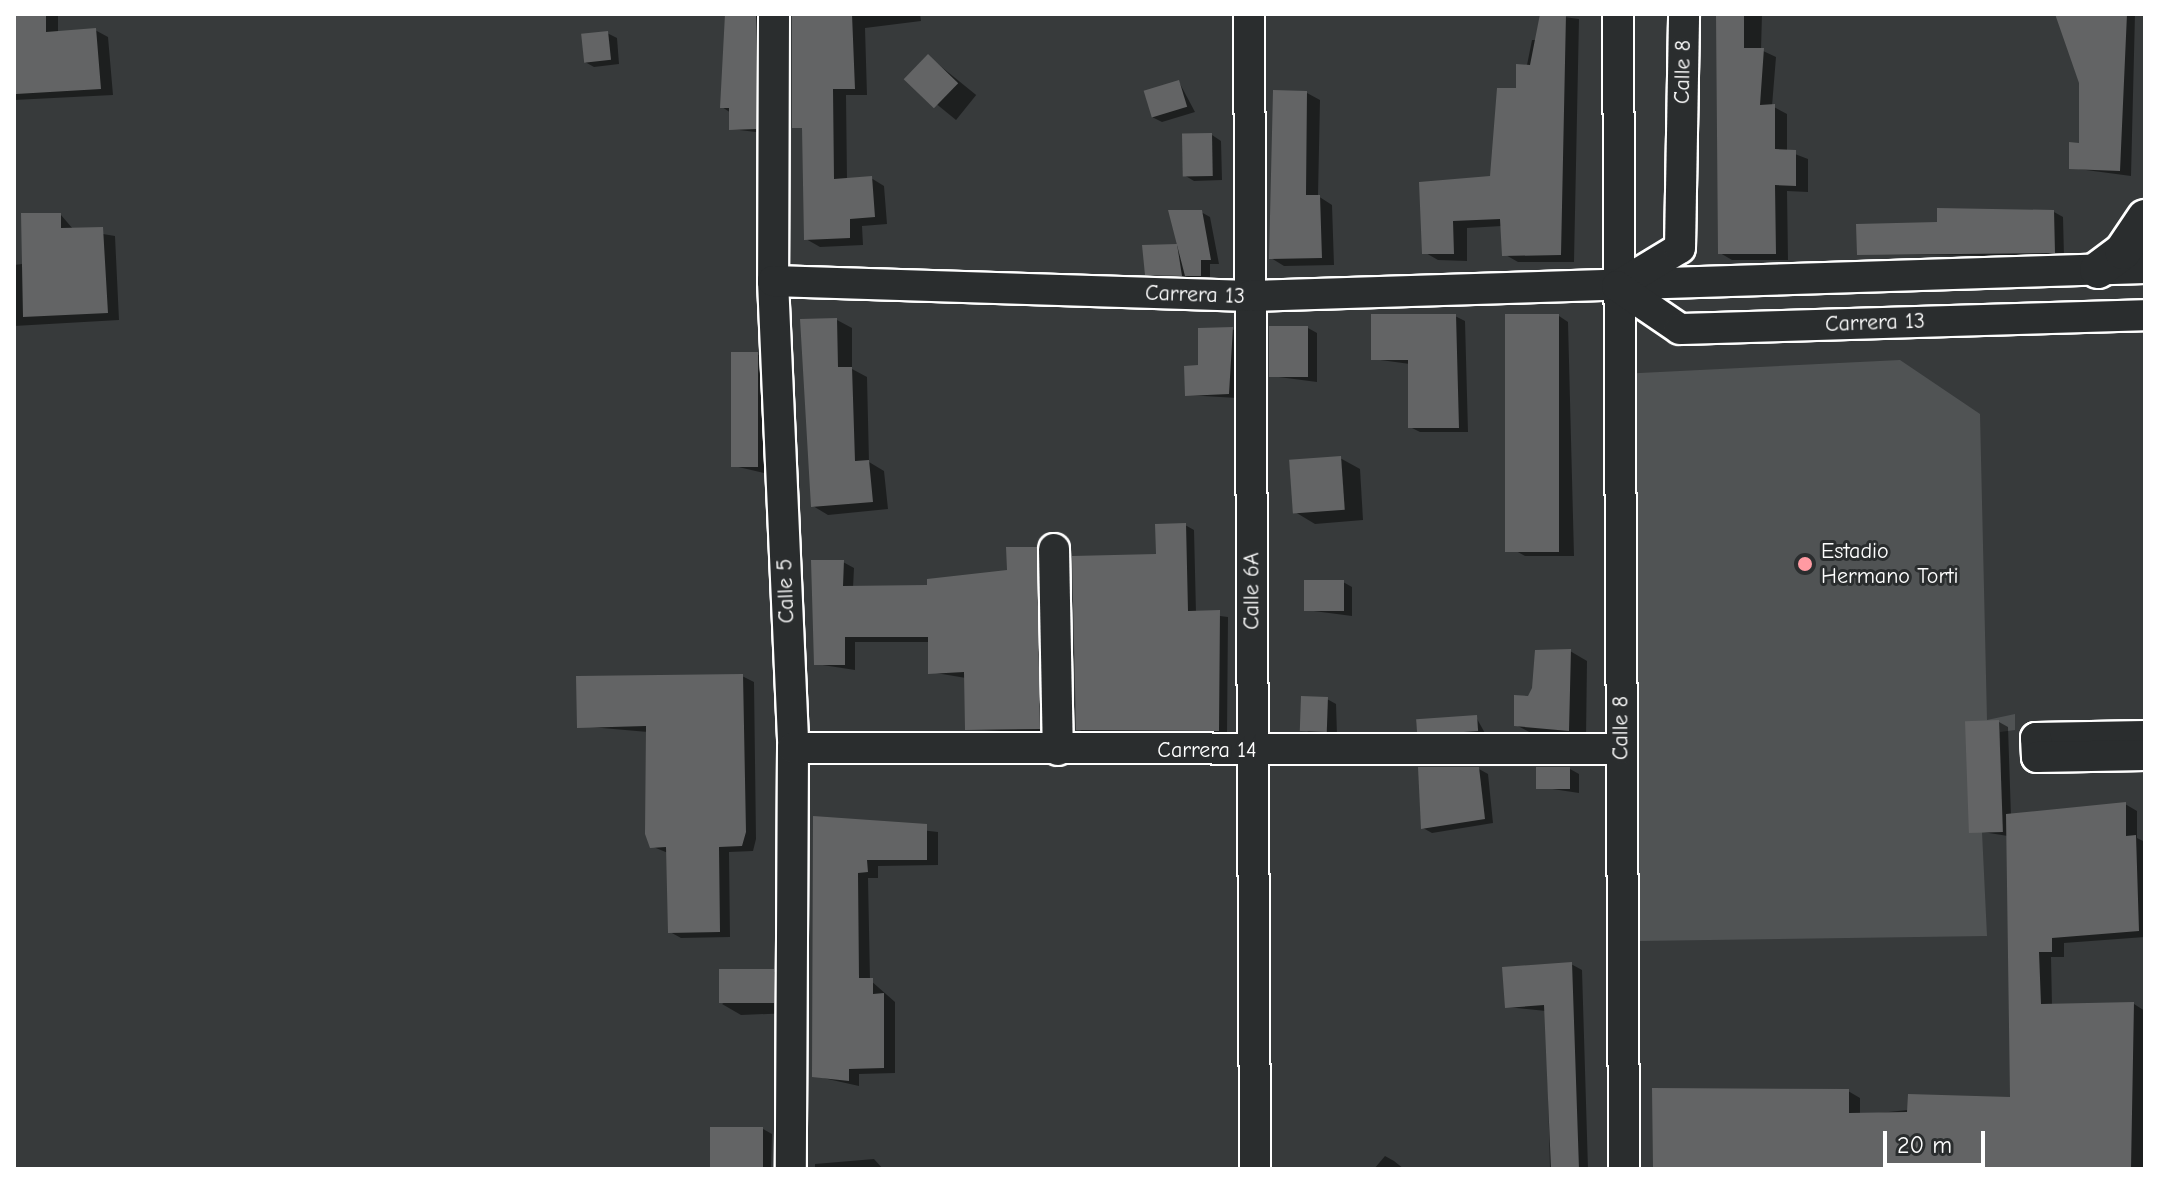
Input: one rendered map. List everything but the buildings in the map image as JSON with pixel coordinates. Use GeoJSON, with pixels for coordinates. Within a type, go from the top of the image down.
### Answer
{"type":"FeatureCollection","features":[{"type":"Feature","properties":{"kind":"street","name":"Calle 5"},"geometry":{"type":"LineString","coordinates":[[774,14],[773,281],[793,748],[791,1169]]}},
{"type":"Feature","properties":{"kind":"street","name":"Calle 6A"},"geometry":{"type":"LineString","coordinates":[[1249,14],[1255,1169]]}},
{"type":"Feature","properties":{"kind":"street","name":"Calle 8"},"geometry":{"type":"LineString","coordinates":[[1618,14],[1617,286],[1624,1169]]}},
{"type":"Feature","properties":{"kind":"street","name":"Calle 8"},"geometry":{"type":"LineString","coordinates":[[1617,286],[1680,248],[1684,14]]}},
{"type":"Feature","properties":{"kind":"street"},"geometry":{"type":"LineString","coordinates":[[2098,270],[2123,251],[2145,218]]}},
{"type":"Feature","properties":{"kind":"street","name":"Carrera 13"},"geometry":{"type":"LineString","coordinates":[[773,281],[1250,296],[2145,268]]}},
{"type":"Feature","properties":{"kind":"street","name":"Carrera 13"},"geometry":{"type":"LineString","coordinates":[[1617,286],[1680,329],[2145,315]]}},
{"type":"Feature","properties":{"kind":"street"},"geometry":{"type":"LineString","coordinates":[[1054,549],[1058,750]]}},
{"type":"Feature","properties":{"kind":"street"},"geometry":{"type":"LineString","coordinates":[[2145,736],[2036,738],[2037,757],[2145,755]]}},
{"type":"Feature","properties":{"kind":"street","name":"Carrera 14"},"geometry":{"type":"LineString","coordinates":[[793,748],[1253,751],[1621,749]]}},
{"type":"Feature","properties":{"kind":"shaded area","name":"Estadio Hermano Torti"},"geometry":{"type":"Polygon","coordinates":[[[1900,360],[1980,414],[1987,720],[2015,714],[2015,730],[2000,732],[2002,832],[1982,832],[1987,936],[1638,941],[1620,374],[1900,360]]]}},
{"type":"Feature","properties":{"kind":"place","name":"Estadio Hermano Torti"},"geometry":{"type":"Point","coordinates":[1805,564]}}]}
